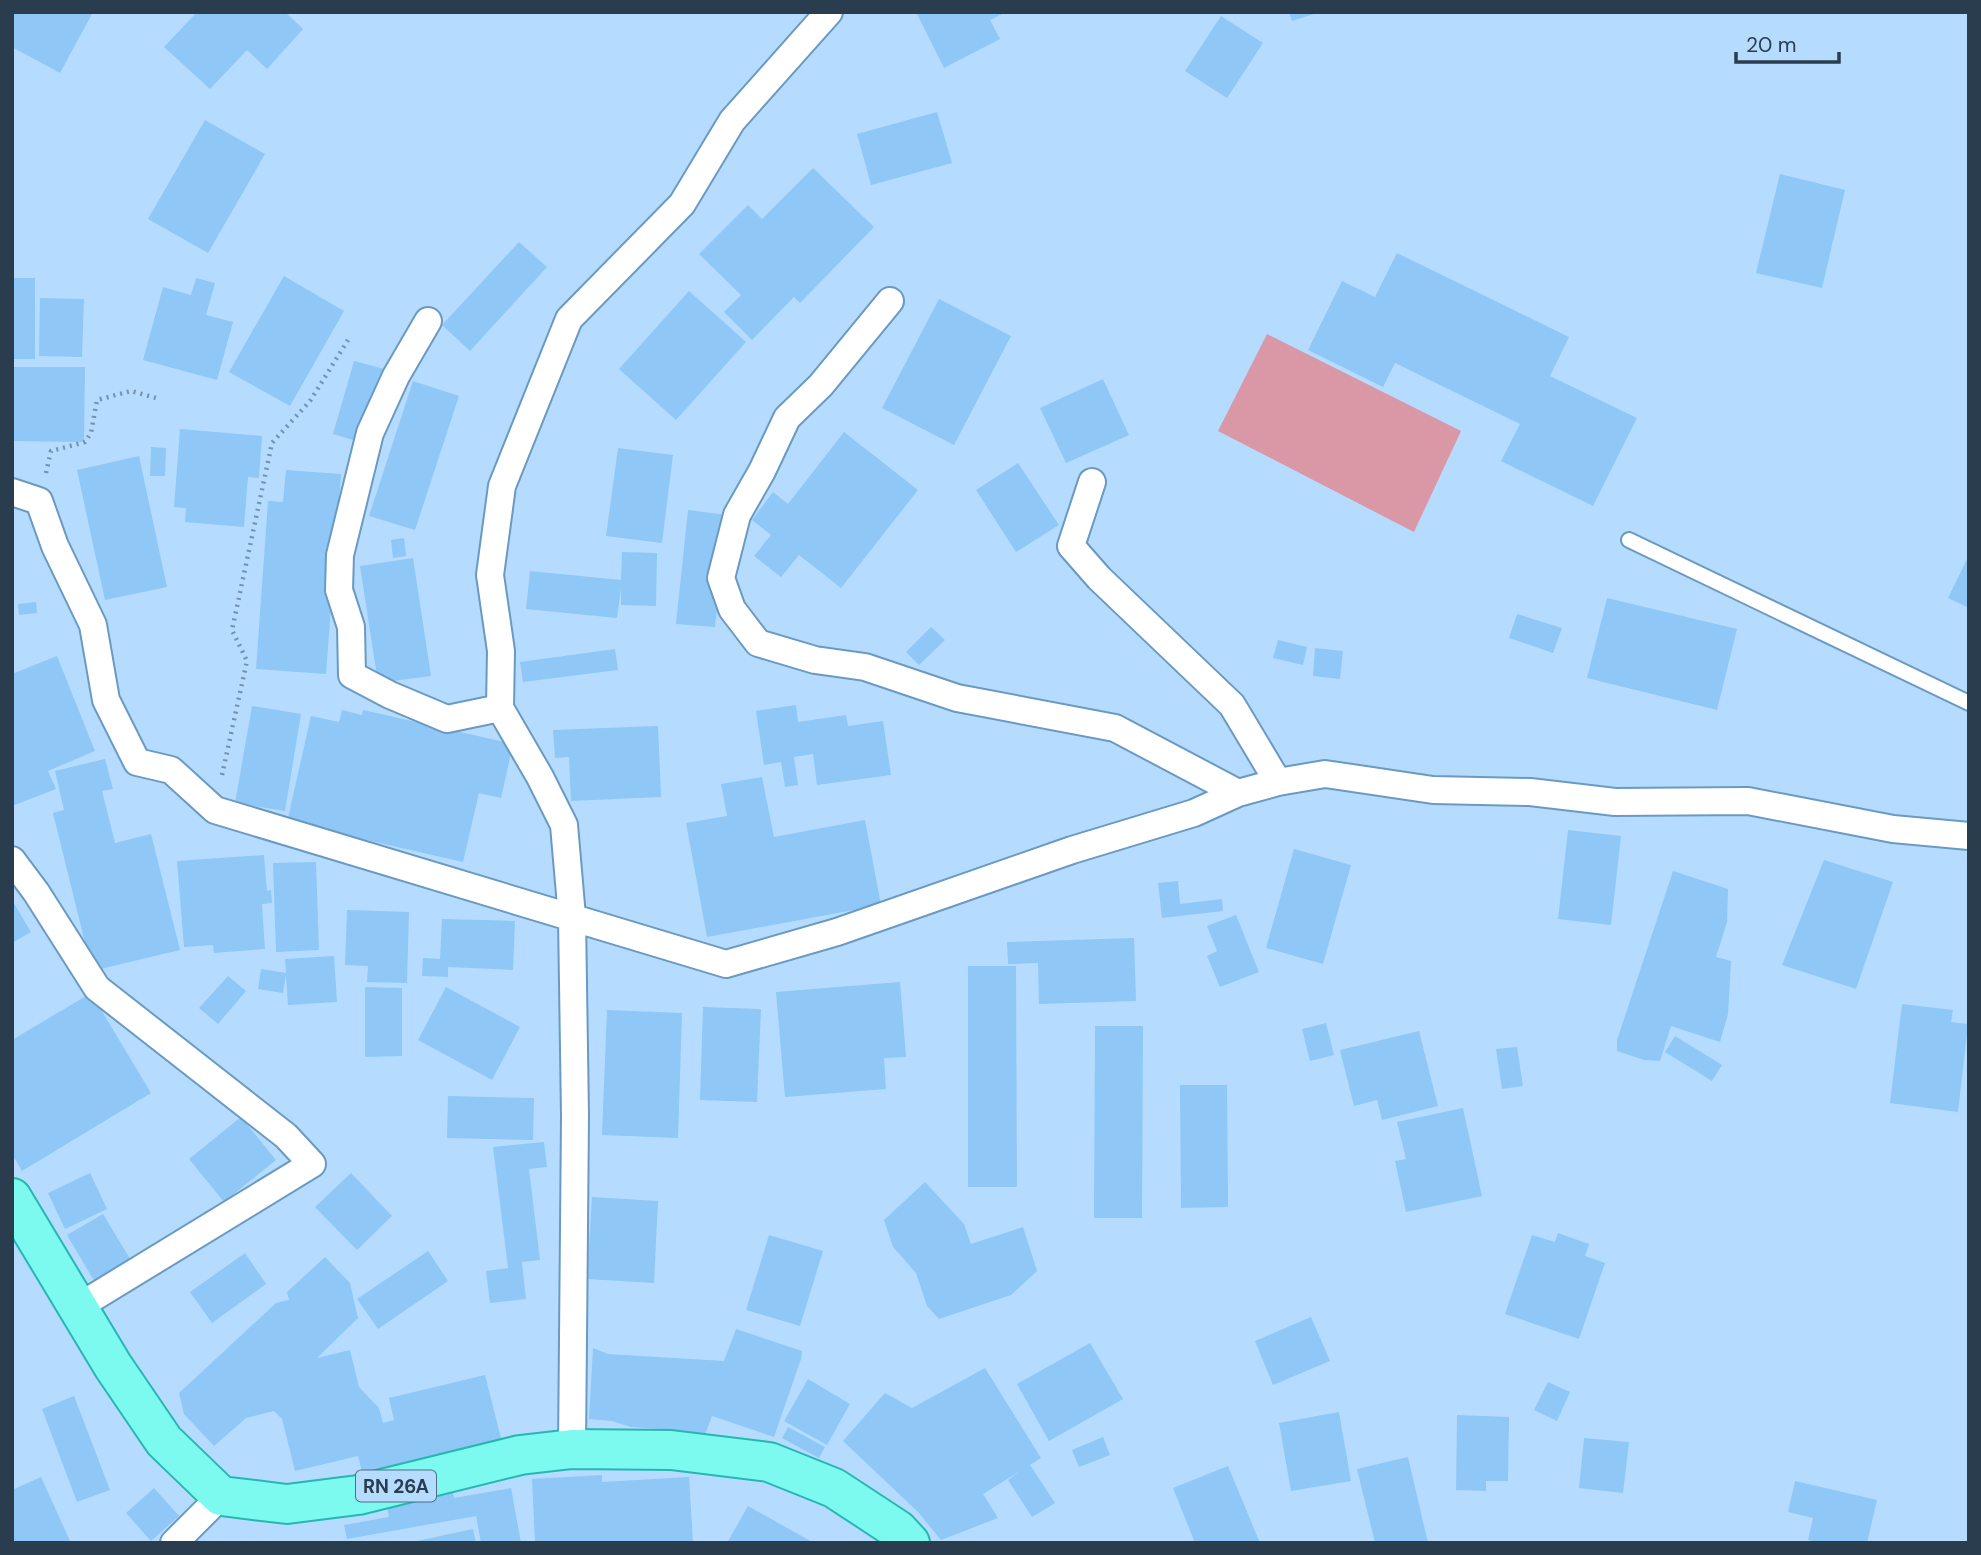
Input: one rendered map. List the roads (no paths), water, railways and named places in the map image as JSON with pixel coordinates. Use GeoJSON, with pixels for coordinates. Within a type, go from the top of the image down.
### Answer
{"type":"FeatureCollection","features":[{"type":"Feature","properties":{"kind":"main road"},"geometry":{"type":"LineString","coordinates":[[12,1198],[113,1366],[164,1441],[221,1496]]}},
{"type":"Feature","properties":{"kind":"main road","name":"RN 26A"},"geometry":{"type":"LineString","coordinates":[[221,1496],[287,1504],[358,1495],[520,1455],[572,1449],[671,1450],[769,1462],[834,1488],[898,1530],[910,1543]]}},
{"type":"Feature","properties":{"kind":"street"},"geometry":{"type":"LineString","coordinates":[[572,1449],[575,1116],[572,917],[564,825],[500,708],[501,651],[490,575],[502,486],[569,319],[681,204],[732,121],[829,12]]}},
{"type":"Feature","properties":{"kind":"street"},"geometry":{"type":"LineString","coordinates":[[890,301],[821,385],[787,418],[737,516],[721,578],[732,609],[758,643],[815,660],[865,667],[957,698],[1115,727],[1238,793]]}},
{"type":"Feature","properties":{"kind":"street"},"geometry":{"type":"LineString","coordinates":[[428,321],[396,376],[370,433],[343,543],[339,590],[351,627],[352,675],[390,695],[447,719],[500,708]]}},
{"type":"Feature","properties":{"kind":"street"},"geometry":{"type":"LineString","coordinates":[[1092,482],[1071,546],[1118,596],[1232,705],[1278,782]]}},
{"type":"Feature","properties":{"kind":"street"},"geometry":{"type":"LineString","coordinates":[[12,492],[39,501],[55,546],[93,625],[106,700],[136,762],[171,770],[215,810],[726,964],[837,932],[1072,850],[1194,813],[1238,793],[1278,782],[1325,774],[1433,790],[1530,792],[1615,802],[1748,801],[1893,829],[1969,835]]}},
{"type":"Feature","properties":{"kind":"street"},"geometry":{"type":"LineString","coordinates":[[12,860],[36,892],[97,988],[286,1136],[312,1164],[78,1307]]}},
{"type":"Feature","properties":{"kind":"street"},"geometry":{"type":"LineString","coordinates":[[174,1543],[221,1496]]}},
{"type":"Feature","properties":{"kind":"lane"},"geometry":{"type":"LineString","coordinates":[[1629,540],[1969,703]]}}]}
